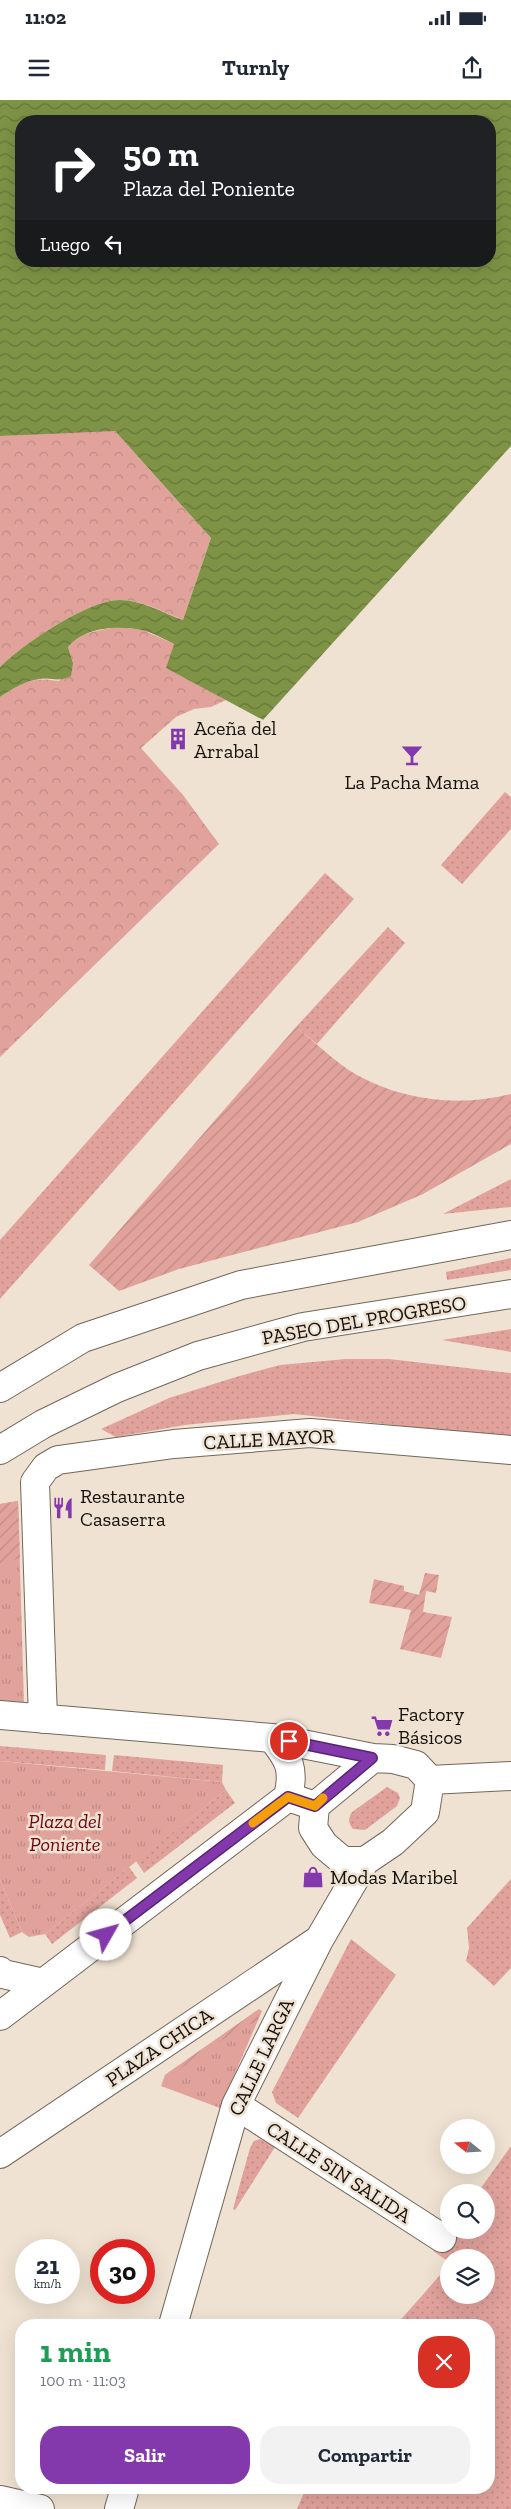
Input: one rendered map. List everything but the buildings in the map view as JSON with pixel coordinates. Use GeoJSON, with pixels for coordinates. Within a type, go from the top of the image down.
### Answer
{"type":"FeatureCollection","features":[{"type":"Feature","properties":{"kind":"main road"},"geometry":{"type":"LineString","coordinates":[[0,1388],[83,1338],[241,1285],[511,1235]]}},
{"type":"Feature","properties":{"kind":"main road","name":"PASEO DEL PROGRESO"},"geometry":{"type":"LineString","coordinates":[[0,1450],[43,1424],[117,1388],[198,1356],[303,1327],[511,1294]]}},
{"type":"Feature","properties":{"kind":"main road","name":"CALLE MAYOR"},"geometry":{"type":"LineString","coordinates":[[44,1719],[35,1482],[46,1468],[58,1460],[174,1444],[310,1433],[511,1450]]}},
{"type":"Feature","properties":{"kind":"main road"},"geometry":{"type":"LineString","coordinates":[[0,1716],[272,1738],[372,1758],[393,1759],[416,1765],[430,1780],[511,1776]]}},
{"type":"Feature","properties":{"kind":"main road"},"geometry":{"type":"LineString","coordinates":[[0,2016],[288,1797],[291,1782],[288,1757],[272,1738]]}},
{"type":"Feature","properties":{"kind":"main road"},"geometry":{"type":"LineString","coordinates":[[372,1758],[315,1806],[313,1828],[324,1845],[342,1861],[365,1861],[392,1842],[425,1812],[430,1780]]}},
{"type":"Feature","properties":{"kind":"main road"},"geometry":{"type":"LineString","coordinates":[[288,1797],[315,1806]]}},
{"type":"Feature","properties":{"kind":"main road","name":"CALLE LARGA"},"geometry":{"type":"LineString","coordinates":[[175,2319],[236,2105],[318,1940],[365,1861]]}},
{"type":"Feature","properties":{"kind":"main road","name":"PLAZA CHICA"},"geometry":{"type":"LineString","coordinates":[[0,2154],[318,1940]]}},
{"type":"Feature","properties":{"kind":"main road"},"geometry":{"type":"LineString","coordinates":[[0,1971],[3,1974],[43,1983]]}},
{"type":"Feature","properties":{"kind":"main road","name":"CALLE SIN SALIDA"},"geometry":{"type":"LineString","coordinates":[[236,2105],[440,2237]]}},
{"type":"Feature","properties":{"kind":"main road"},"geometry":{"type":"LineString","coordinates":[[119,2509],[124,2494]]}},
{"type":"Feature","properties":{"kind":"main road"},"geometry":{"type":"LineString","coordinates":[[0,2500],[40,2509]]}},
{"type":"Feature","properties":{"kind":"green space"},"geometry":{"type":"Polygon","coordinates":[[[75,431],[115,431],[211,538],[183,620],[136,602],[120,600],[107,602],[91,607],[57,625],[24,647],[0,667],[0,436],[75,431]]]}},
{"type":"Feature","properties":{"kind":"green space"},"geometry":{"type":"Polygon","coordinates":[[[118,627],[143,630],[174,644],[167,668],[226,700],[211,707],[194,709],[176,717],[141,748],[183,795],[219,844],[0,1057],[0,697],[34,680],[59,681],[73,663],[68,647],[73,642],[91,632],[118,627]]]}},
{"type":"Feature","properties":{"kind":"green space"},"geometry":{"type":"Polygon","coordinates":[[[505,792],[511,797],[511,829],[462,884],[441,865],[505,792]]]}},
{"type":"Feature","properties":{"kind":"green space"},"geometry":{"type":"Polygon","coordinates":[[[325,873],[354,899],[0,1299],[0,1240],[325,873]]]}},
{"type":"Feature","properties":{"kind":"green space"},"geometry":{"type":"Polygon","coordinates":[[[388,927],[405,943],[317,1044],[296,1027],[388,927]]]}},
{"type":"Feature","properties":{"kind":"green space"},"geometry":{"type":"Polygon","coordinates":[[[296,1027],[349,1070],[375,1084],[394,1091],[413,1096],[452,1101],[492,1098],[511,1094],[511,1144],[423,1194],[358,1222],[179,1269],[119,1291],[89,1265],[296,1027]]]}},
{"type":"Feature","properties":{"kind":"green space"},"geometry":{"type":"Polygon","coordinates":[[[511,1179],[511,1207],[443,1214],[511,1179]]]}},
{"type":"Feature","properties":{"kind":"green space"},"geometry":{"type":"Polygon","coordinates":[[[511,1258],[511,1270],[447,1280],[446,1272],[511,1258]]]}},
{"type":"Feature","properties":{"kind":"green space"},"geometry":{"type":"Polygon","coordinates":[[[511,1329],[511,1352],[442,1340],[511,1329]]]}},
{"type":"Feature","properties":{"kind":"green space"},"geometry":{"type":"Polygon","coordinates":[[[346,1359],[389,1359],[511,1373],[511,1438],[294,1414],[185,1425],[116,1437],[101,1429],[169,1398],[236,1377],[280,1365],[346,1359]]]}},
{"type":"Feature","properties":{"kind":"green space"},"geometry":{"type":"Polygon","coordinates":[[[18,1501],[24,1704],[0,1702],[0,1504],[18,1501]]]}},
{"type":"Feature","properties":{"kind":"green space"},"geometry":{"type":"Polygon","coordinates":[[[18,1501],[20,1558],[0,1565],[0,1504],[18,1501]]]}},
{"type":"Feature","properties":{"kind":"green space"},"geometry":{"type":"Polygon","coordinates":[[[425,1573],[439,1575],[436,1593],[426,1591],[423,1612],[452,1617],[441,1658],[400,1649],[411,1610],[369,1603],[374,1579],[404,1586],[404,1591],[419,1595],[425,1573]]]}},
{"type":"Feature","properties":{"kind":"green space"},"geometry":{"type":"Polygon","coordinates":[[[0,1746],[106,1755],[105,1770],[0,1761],[0,1746]]]}},
{"type":"Feature","properties":{"kind":"green space"},"geometry":{"type":"Polygon","coordinates":[[[114,1755],[223,1765],[222,1782],[112,1771],[114,1755]]]}},
{"type":"Feature","properties":{"kind":"green space","name":"Plaza del Poniente"},"geometry":{"type":"Polygon","coordinates":[[[0,1761],[222,1782],[226,1790],[45,1934],[29,1937],[22,1932],[0,1880],[0,1761]]]}},
{"type":"Feature","properties":{"kind":"green space"},"geometry":{"type":"Polygon","coordinates":[[[387,1787],[398,1793],[400,1798],[397,1806],[365,1830],[353,1829],[349,1821],[352,1812],[387,1787]]]}},
{"type":"Feature","properties":{"kind":"green space"},"geometry":{"type":"Polygon","coordinates":[[[226,1790],[235,1803],[144,1873],[136,1861],[226,1790]]]}},
{"type":"Feature","properties":{"kind":"green space"},"geometry":{"type":"Polygon","coordinates":[[[129,1867],[137,1878],[52,1944],[45,1934],[129,1867]]]}},
{"type":"Feature","properties":{"kind":"green space"},"geometry":{"type":"Polygon","coordinates":[[[511,1879],[511,1968],[494,1986],[466,1961],[469,1948],[467,1928],[511,1879]]]}},
{"type":"Feature","properties":{"kind":"green space"},"geometry":{"type":"Polygon","coordinates":[[[0,1880],[22,1932],[10,1938],[0,1915],[0,1880]]]}},
{"type":"Feature","properties":{"kind":"green space"},"geometry":{"type":"Polygon","coordinates":[[[351,1939],[396,1975],[298,2118],[276,2103],[272,2092],[351,1939]]]}},
{"type":"Feature","properties":{"kind":"green space"},"geometry":{"type":"Polygon","coordinates":[[[259,2009],[262,2011],[220,2108],[161,2086],[165,2075],[259,2009]]]}},
{"type":"Feature","properties":{"kind":"green space"},"geometry":{"type":"Polygon","coordinates":[[[258,2010],[260,2012],[256,2022],[247,2023],[167,2078],[165,2075],[258,2010]]]}},
{"type":"Feature","properties":{"kind":"green space"},"geometry":{"type":"Polygon","coordinates":[[[260,2139],[275,2147],[235,2210],[233,2209],[250,2148],[254,2141],[260,2139]]]}},
{"type":"Feature","properties":{"kind":"green space"},"geometry":{"type":"Polygon","coordinates":[[[511,2146],[511,2509],[297,2509],[303,2494],[495,2494],[495,2319],[401,2319],[440,2275],[440,2304],[495,2304],[495,2249],[440,2249],[440,2256],[433,2251],[442,2239],[495,2239],[495,2184],[484,2184],[491,2174],[495,2174],[495,2168],[511,2146]]]}},
{"type":"Feature","properties":{"kind":"water"},"geometry":{"type":"Polygon","coordinates":[[[0,100],[511,100],[511,446],[263,720],[166,668],[174,644],[149,632],[132,628],[102,629],[83,635],[68,647],[73,663],[71,676],[61,679],[34,680],[0,697],[0,667],[39,636],[91,607],[120,600],[136,602],[183,620],[211,538],[115,431],[0,436],[0,100]]]}},
{"type":"Feature","properties":{"kind":"slow traffic"},"geometry":{"type":"LineString","coordinates":[[253,1823],[288,1797],[315,1806],[323,1798]]}},
{"type":"Feature","properties":{"kind":"place","name":"Aceña del Arrabal"},"geometry":{"type":"Point","coordinates":[178,739]}},
{"type":"Feature","properties":{"kind":"place","name":"La Pacha Mama"},"geometry":{"type":"Point","coordinates":[412,755]}},
{"type":"Feature","properties":{"kind":"place","name":"Restaurante Casaserra"},"geometry":{"type":"Point","coordinates":[63,1508]}},
{"type":"Feature","properties":{"kind":"place","name":"Factory Básicos"},"geometry":{"type":"Point","coordinates":[382,1726]}},
{"type":"Feature","properties":{"kind":"place","name":"Modas Maribel"},"geometry":{"type":"Point","coordinates":[313,1877]}},
{"type":"Feature","properties":{"kind":"route"},"geometry":{"type":"LineString","coordinates":[[106,1935],[288,1797],[315,1806],[342,1781],[372,1758],[289,1741]]}}]}
